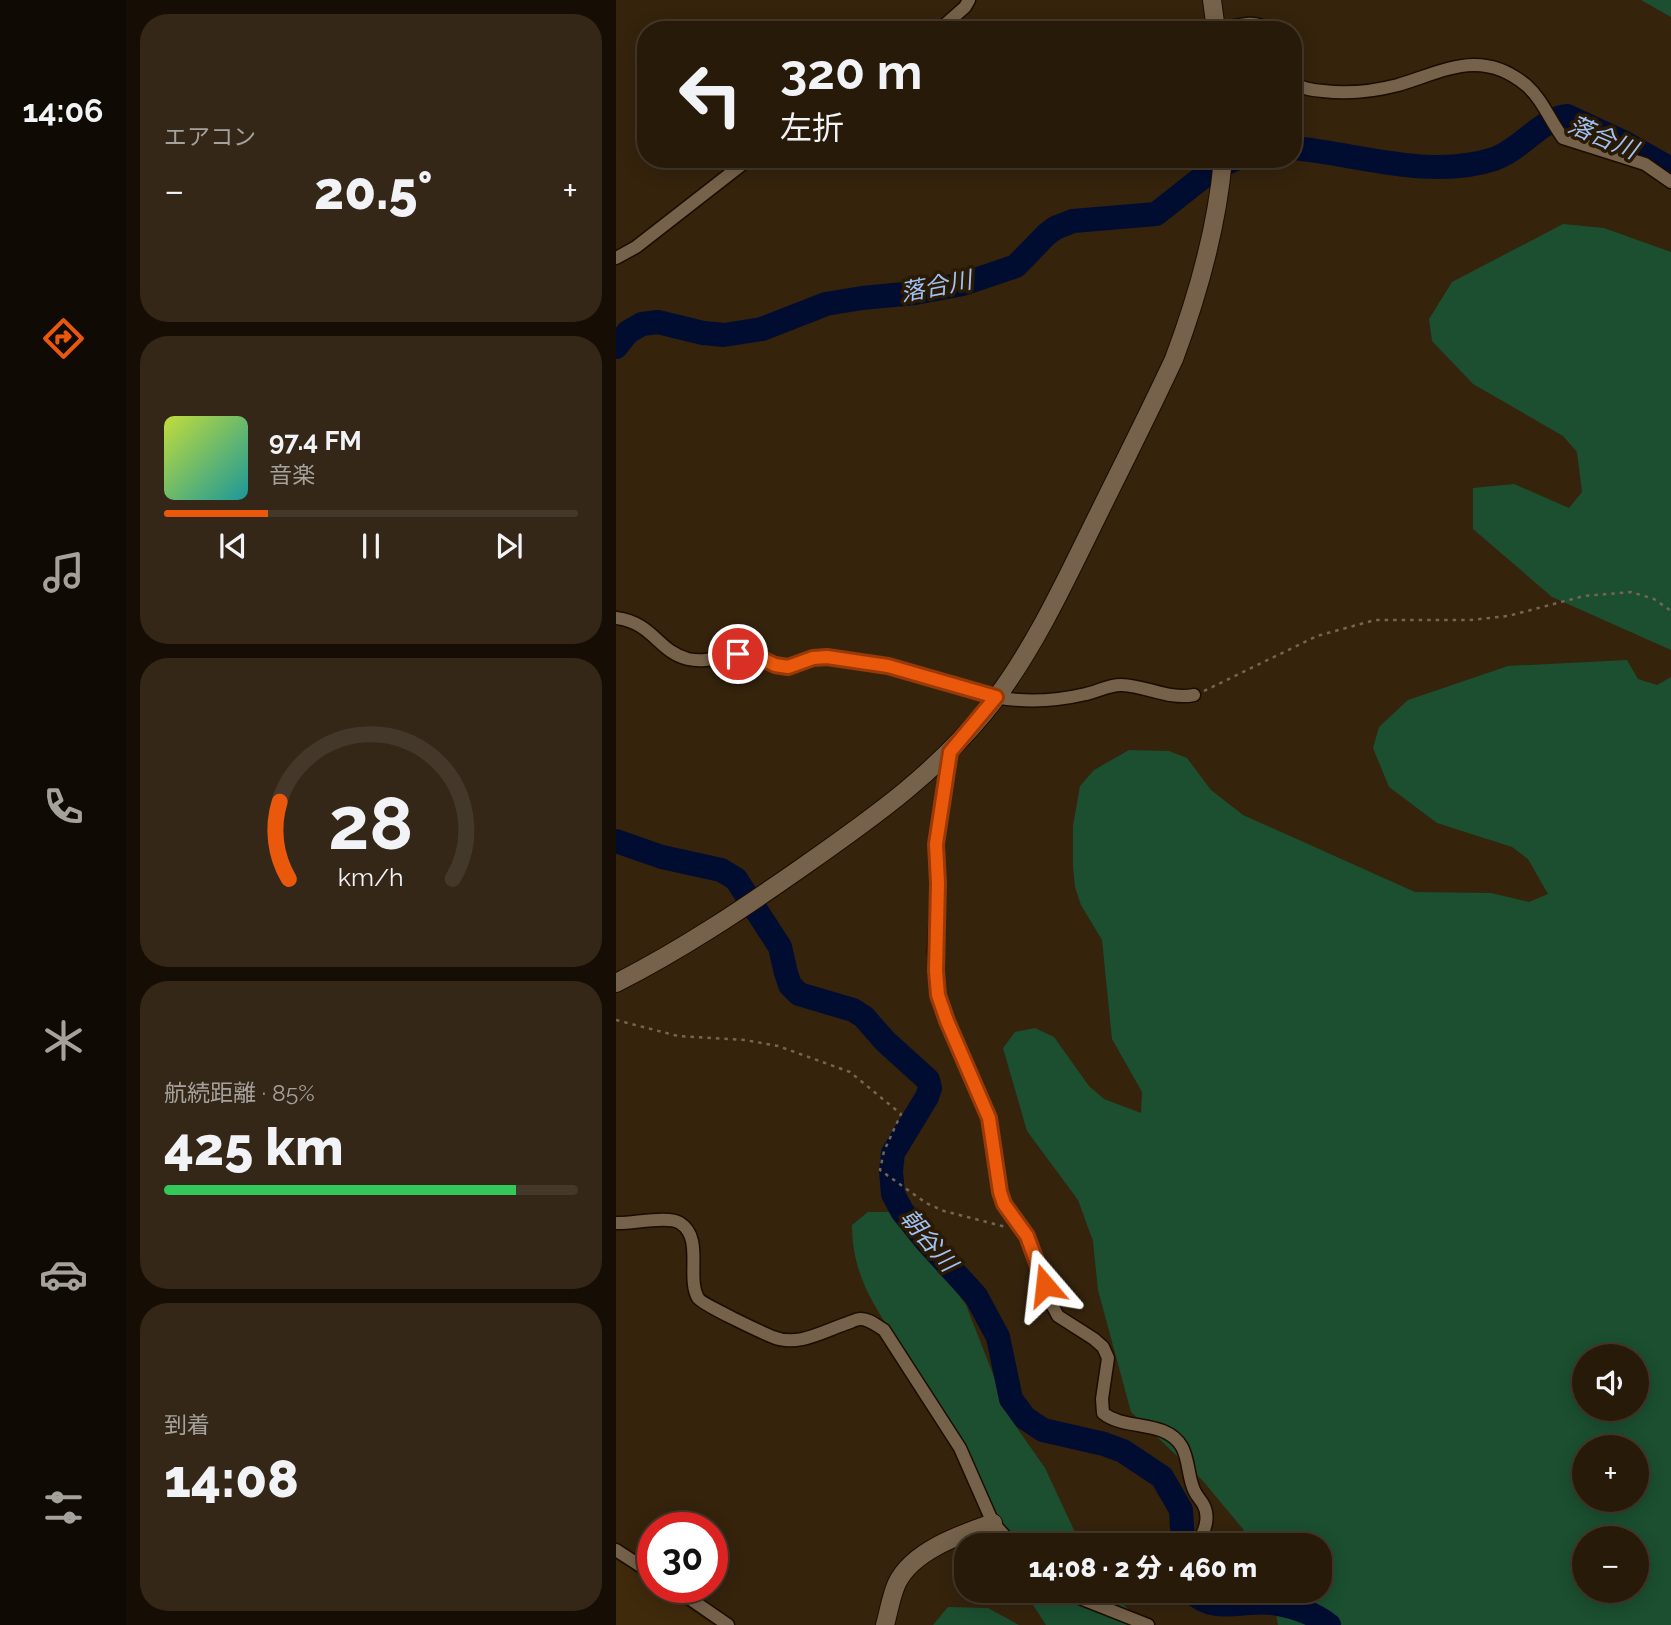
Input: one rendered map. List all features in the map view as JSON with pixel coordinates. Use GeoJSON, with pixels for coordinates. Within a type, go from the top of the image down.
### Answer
{"type":"FeatureCollection","features":[{"type":"Feature","properties":{"kind":"street"},"geometry":{"type":"LineString","coordinates":[[949,21],[969,0]]}},
{"type":"Feature","properties":{"kind":"street"},"geometry":{"type":"LineString","coordinates":[[1212,0],[1216,21]]}},
{"type":"Feature","properties":{"kind":"street"},"geometry":{"type":"LineString","coordinates":[[1302,86],[1334,93],[1368,90],[1397,85],[1444,69],[1479,65],[1515,78],[1532,92],[1563,138],[1645,164],[1671,182]]}},
{"type":"Feature","properties":{"kind":"street"},"geometry":{"type":"LineString","coordinates":[[616,258],[636,247],[737,168]]}},
{"type":"Feature","properties":{"kind":"street"},"geometry":{"type":"LineString","coordinates":[[616,983],[689,944],[889,805],[950,752],[996,697],[1056,599],[1174,359],[1210,246],[1222,168]]}},
{"type":"Feature","properties":{"kind":"street"},"geometry":{"type":"LineString","coordinates":[[616,618],[636,622],[677,655],[704,661],[752,654],[775,665],[788,667],[813,658],[827,657],[888,666],[996,697],[1041,701],[1085,694],[1120,684],[1168,695],[1194,695]]}},
{"type":"Feature","properties":{"kind":"street"},"geometry":{"type":"LineString","coordinates":[[950,752],[936,844],[938,883],[934,950],[938,995],[989,1118],[1000,1192],[1004,1204],[1034,1249],[1051,1303],[1058,1316],[1103,1347],[1108,1358],[1102,1399],[1103,1413],[1111,1419],[1159,1430],[1173,1437],[1182,1448],[1194,1491],[1207,1514],[1203,1533]]}},
{"type":"Feature","properties":{"kind":"street"},"geometry":{"type":"LineString","coordinates":[[616,1223],[665,1219],[679,1222],[688,1232],[692,1244],[694,1288],[699,1301],[774,1338],[792,1342],[861,1319],[873,1322],[884,1330],[960,1448],[993,1523],[1002,1533]]}},
{"type":"Feature","properties":{"kind":"street"},"geometry":{"type":"LineString","coordinates":[[886,1625],[898,1580],[910,1566],[949,1539],[993,1523]]}},
{"type":"Feature","properties":{"kind":"street"},"geometry":{"type":"LineString","coordinates":[[616,1550],[637,1564]]}},
{"type":"Feature","properties":{"kind":"street"},"geometry":{"type":"LineString","coordinates":[[696,1603],[727,1625]]}},
{"type":"Feature","properties":{"kind":"street"},"geometry":{"type":"LineString","coordinates":[[1092,1603],[1148,1625]]}},
{"type":"Feature","properties":{"kind":"path"},"geometry":{"type":"LineString","coordinates":[[1194,695],[1317,636],[1375,620],[1470,620],[1508,616],[1584,596],[1630,592],[1654,599],[1671,611]]}},
{"type":"Feature","properties":{"kind":"path"},"geometry":{"type":"LineString","coordinates":[[616,1020],[678,1036],[724,1038],[778,1046],[849,1072],[901,1115],[884,1151],[880,1170],[926,1203],[944,1211],[1009,1227],[1027,1236]]}},
{"type":"Feature","properties":{"kind":"shaded area"},"geometry":{"type":"Polygon","coordinates":[[[616,1560],[637,1574],[637,1603],[681,1603],[713,1625],[616,1625],[616,1560]]]}},
{"type":"Feature","properties":{"kind":"green space"},"geometry":{"type":"Polygon","coordinates":[[[1641,0],[1671,0],[1671,17],[1641,0]]]}},
{"type":"Feature","properties":{"kind":"green space"},"geometry":{"type":"Polygon","coordinates":[[[1563,224],[1604,228],[1671,252],[1671,650],[1552,597],[1473,529],[1473,488],[1514,484],[1569,508],[1582,492],[1577,452],[1563,436],[1473,384],[1432,341],[1429,319],[1452,282],[1563,224]]]}},
{"type":"Feature","properties":{"kind":"green space"},"geometry":{"type":"Polygon","coordinates":[[[1627,660],[1638,679],[1657,685],[1671,677],[1671,1625],[1278,1625],[1274,1603],[1332,1603],[1332,1533],[1245,1533],[1203,1481],[1131,1412],[1098,1290],[1093,1241],[1078,1200],[1027,1131],[1003,1048],[1015,1032],[1035,1028],[1054,1037],[1089,1086],[1104,1099],[1141,1113],[1142,1092],[1112,1039],[1102,940],[1081,905],[1075,887],[1073,867],[1073,826],[1080,786],[1094,770],[1129,750],[1169,751],[1187,758],[1211,790],[1243,815],[1415,892],[1491,893],[1529,902],[1548,894],[1528,859],[1512,847],[1437,823],[1389,787],[1373,748],[1379,727],[1408,700],[1508,666],[1627,660]]]}},
{"type":"Feature","properties":{"kind":"green space"},"geometry":{"type":"Polygon","coordinates":[[[868,1212],[888,1212],[905,1222],[966,1305],[1010,1418],[1045,1468],[1075,1533],[996,1533],[924,1385],[867,1291],[854,1249],[852,1225],[868,1212]]]}},
{"type":"Feature","properties":{"kind":"green space"},"geometry":{"type":"Polygon","coordinates":[[[1032,1603],[1122,1603],[1144,1625],[1046,1625],[1032,1603]]]}},
{"type":"Feature","properties":{"kind":"green space"},"geometry":{"type":"Polygon","coordinates":[[[948,1607],[988,1608],[1019,1625],[933,1625],[948,1607]]]}},
{"type":"Feature","properties":{"kind":"waterway","name":"落合川"},"geometry":{"type":"LineString","coordinates":[[1302,149],[1394,164],[1444,167],[1469,165],[1504,155],[1549,122],[1567,116],[1625,143],[1671,169]]}},
{"type":"Feature","properties":{"kind":"waterway","name":"落合川"},"geometry":{"type":"LineString","coordinates":[[616,347],[628,332],[642,324],[658,322],[724,335],[762,329],[826,304],[963,284],[1016,266],[1046,235],[1073,221],[1156,214],[1215,168]]}},
{"type":"Feature","properties":{"kind":"waterway","name":"朝谷川"},"geometry":{"type":"LineString","coordinates":[[616,841],[662,857],[721,870],[736,879],[780,947],[790,985],[799,994],[853,1010],[864,1017],[885,1041],[928,1080],[930,1088],[927,1097],[893,1153],[893,1194],[902,1211],[976,1296],[998,1337],[1011,1399],[1025,1418],[1043,1430],[1123,1451],[1162,1477],[1181,1510],[1182,1533]]}},
{"type":"Feature","properties":{"kind":"waterway","name":"朝谷川"},"geometry":{"type":"LineString","coordinates":[[1214,1603],[1246,1603]]}},
{"type":"Feature","properties":{"kind":"waterway","name":"朝谷川"},"geometry":{"type":"LineString","coordinates":[[1273,1603],[1310,1614],[1329,1625]]}},
{"type":"Feature","properties":{"kind":"route"},"geometry":{"type":"LineString","coordinates":[[738,654],[752,654],[775,665],[788,667],[813,658],[827,657],[888,666],[996,697],[950,752],[936,844],[938,883],[934,950],[938,995],[989,1118],[1000,1192],[1004,1204],[1034,1249],[1045,1285]]}}]}
